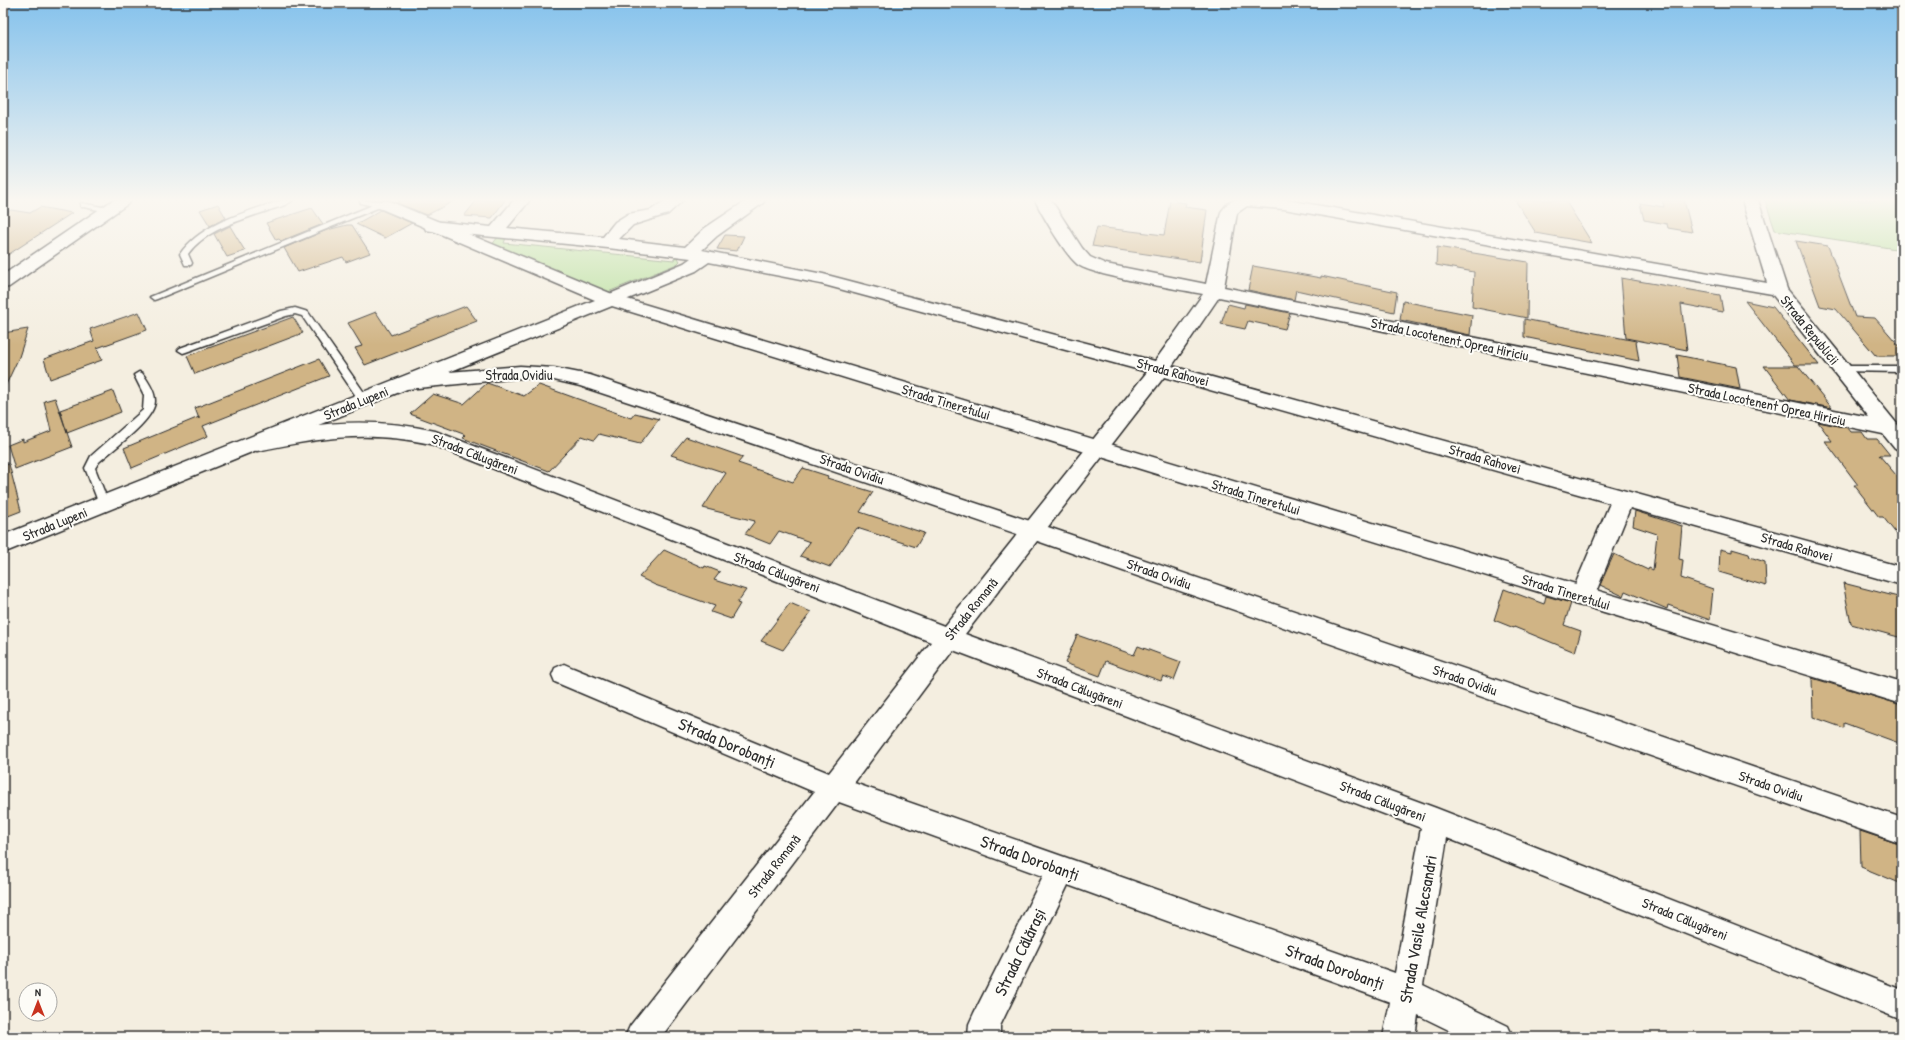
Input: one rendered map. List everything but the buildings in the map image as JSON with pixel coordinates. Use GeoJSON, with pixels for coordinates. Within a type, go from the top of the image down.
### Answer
{"type":"FeatureCollection","features":[{"type":"Feature","properties":{"kind":"street"},"geometry":{"type":"LineString","coordinates":[[3,283],[53,249]]}},
{"type":"Feature","properties":{"kind":"street","name":"Strada Tineretului"},"geometry":{"type":"LineString","coordinates":[[486,249],[610,300],[1099,448],[1582,597],[1902,693]]}},
{"type":"Feature","properties":{"kind":"street","name":"Strada Rahovei"},"geometry":{"type":"LineString","coordinates":[[653,249],[697,254],[753,264],[837,283],[1160,369],[1902,576]]}},
{"type":"Feature","properties":{"kind":"street","name":"Strada Lupeni"},"geometry":{"type":"LineString","coordinates":[[3,544],[406,384],[690,267],[700,249]]}},
{"type":"Feature","properties":{"kind":"street","name":"Strada Locotenent Oprea Hiriciu"},"geometry":{"type":"LineString","coordinates":[[1073,249],[1084,261],[1101,268],[1889,428]]}},
{"type":"Feature","properties":{"kind":"street","name":"Strada Romană"},"geometry":{"type":"LineString","coordinates":[[641,1037],[948,638],[1034,531],[1160,369],[1214,291],[1222,249]]}},
{"type":"Feature","properties":{"kind":"street"},"geometry":{"type":"LineString","coordinates":[[1551,249],[1778,290]]}},
{"type":"Feature","properties":{"kind":"street","name":"Strada Republicii"},"geometry":{"type":"LineString","coordinates":[[1765,249],[1778,290],[1902,444]]}},
{"type":"Feature","properties":{"kind":"street","name":"Strada Ovidiu"},"geometry":{"type":"LineString","coordinates":[[406,384],[508,372],[537,372],[566,376],[687,414],[1034,531],[1902,831]]}},
{"type":"Feature","properties":{"kind":"street","name":"Strada Călugăreni"},"geometry":{"type":"LineString","coordinates":[[248,446],[336,429],[360,428],[399,430],[435,438],[948,638],[1436,821],[1902,1004]]}},
{"type":"Feature","properties":{"kind":"street"},"geometry":{"type":"LineString","coordinates":[[1582,597],[1623,498]]}},
{"type":"Feature","properties":{"kind":"street","name":"Strada Dorobanți"},"geometry":{"type":"LineString","coordinates":[[564,675],[834,788],[1406,993],[1496,1037]]}},
{"type":"Feature","properties":{"kind":"street","name":"Strada Vasile Alecsandri"},"geometry":{"type":"LineString","coordinates":[[1399,1037],[1436,821]]}},
{"type":"Feature","properties":{"kind":"street","name":"Strada Călărași"},"geometry":{"type":"LineString","coordinates":[[984,1037],[985,1024],[1061,869]]}},
{"type":"Feature","properties":{"kind":"lane"},"geometry":{"type":"LineString","coordinates":[[186,249],[184,254],[188,263]]}},
{"type":"Feature","properties":{"kind":"lane"},"geometry":{"type":"LineString","coordinates":[[154,297],[265,249]]}},
{"type":"Feature","properties":{"kind":"lane"},"geometry":{"type":"LineString","coordinates":[[184,350],[284,313],[301,312],[305,314],[364,400]]}},
{"type":"Feature","properties":{"kind":"lane"},"geometry":{"type":"LineString","coordinates":[[1841,369],[1902,369]]}},
{"type":"Feature","properties":{"kind":"lane"},"geometry":{"type":"LineString","coordinates":[[104,504],[90,468],[95,459],[144,416],[150,408],[151,402],[148,390],[139,375]]}},
{"type":"Feature","properties":{"kind":"green space"},"geometry":{"type":"Polygon","coordinates":[[[497,249],[559,249],[674,260],[676,255],[680,261],[677,264],[608,292],[497,249]]]}}]}
